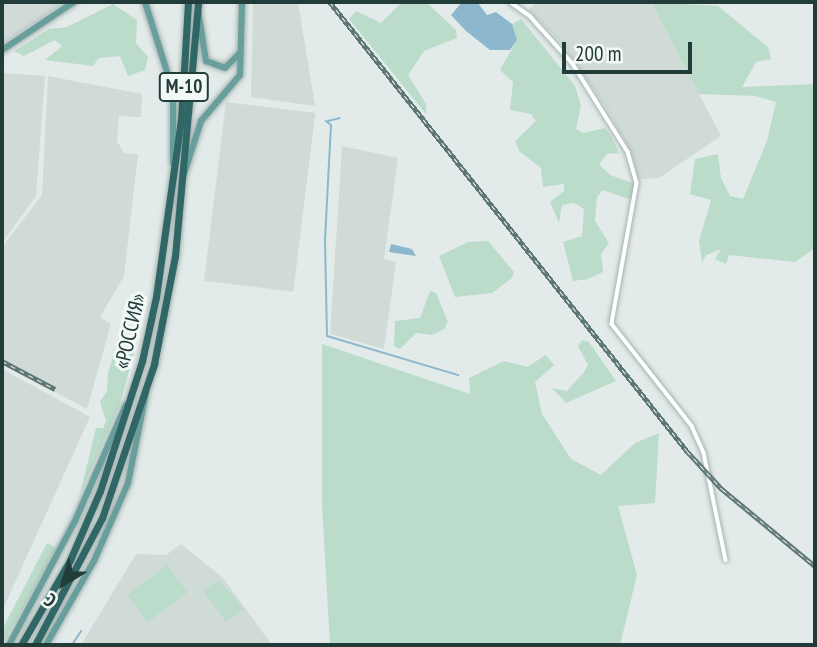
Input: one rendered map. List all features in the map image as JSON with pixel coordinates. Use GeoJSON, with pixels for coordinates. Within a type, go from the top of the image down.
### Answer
{"type":"FeatureCollection","features":[{"type":"Feature","properties":{"kind":"highway","name":"«РОССИЯ»"},"geometry":{"type":"LineString","coordinates":[[21,645],[70,560],[94,505],[134,390],[156,297],[174,171],[188,2]]}},
{"type":"Feature","properties":{"kind":"highway","name":"«РОССИЯ»"},"geometry":{"type":"LineString","coordinates":[[35,645],[106,509],[146,393],[168,299],[183,175],[198,6]]}},
{"type":"Feature","properties":{"kind":"main road"},"geometry":{"type":"LineString","coordinates":[[145,2],[173,92],[174,171]]}},
{"type":"Feature","properties":{"kind":"main road"},"geometry":{"type":"LineString","coordinates":[[183,175],[201,121],[240,75],[242,2]]}},
{"type":"Feature","properties":{"kind":"main road"},"geometry":{"type":"LineString","coordinates":[[2,50],[73,3]]}},
{"type":"Feature","properties":{"kind":"main road"},"geometry":{"type":"LineString","coordinates":[[198,6],[202,54],[211,66],[225,68],[236,62],[243,38]]}},
{"type":"Feature","properties":{"kind":"main road"},"geometry":{"type":"LineString","coordinates":[[9,645],[59,554],[134,390]]}},
{"type":"Feature","properties":{"kind":"main road"},"geometry":{"type":"LineString","coordinates":[[46,645],[94,561],[128,484],[146,393]]}},
{"type":"Feature","properties":{"kind":"street"},"geometry":{"type":"LineString","coordinates":[[510,2],[530,16],[573,64],[628,152],[638,183],[612,324],[692,426],[704,453],[726,561]]}},
{"type":"Feature","properties":{"kind":"shaded area"},"geometry":{"type":"Polygon","coordinates":[[[2,2],[65,2],[2,44],[2,2]]]}},
{"type":"Feature","properties":{"kind":"shaded area"},"geometry":{"type":"Polygon","coordinates":[[[253,2],[298,2],[315,106],[251,97],[253,2]]]}},
{"type":"Feature","properties":{"kind":"shaded area"},"geometry":{"type":"Polygon","coordinates":[[[536,2],[651,2],[721,136],[659,178],[639,179],[631,152],[609,112],[564,46],[529,10],[536,2]]]}},
{"type":"Feature","properties":{"kind":"shaded area"},"geometry":{"type":"Polygon","coordinates":[[[2,73],[45,76],[36,196],[2,243],[2,73]]]}},
{"type":"Feature","properties":{"kind":"shaded area"},"geometry":{"type":"Polygon","coordinates":[[[48,76],[142,94],[141,117],[119,116],[117,141],[124,153],[138,154],[124,276],[100,317],[111,324],[87,409],[2,364],[2,247],[42,195],[48,76]]]}},
{"type":"Feature","properties":{"kind":"shaded area"},"geometry":{"type":"Polygon","coordinates":[[[226,102],[315,113],[293,292],[204,281],[226,102]]]}},
{"type":"Feature","properties":{"kind":"shaded area"},"geometry":{"type":"Polygon","coordinates":[[[342,146],[398,158],[384,259],[396,262],[384,349],[330,334],[342,146]]]}},
{"type":"Feature","properties":{"kind":"shaded area"},"geometry":{"type":"Polygon","coordinates":[[[2,369],[90,417],[2,611],[2,369]]]}},
{"type":"Feature","properties":{"kind":"shaded area"},"geometry":{"type":"Polygon","coordinates":[[[181,544],[223,578],[272,645],[81,645],[136,554],[166,555],[181,544]]]}},
{"type":"Feature","properties":{"kind":"green space"},"geometry":{"type":"Polygon","coordinates":[[[402,2],[426,2],[456,30],[457,38],[424,51],[408,75],[426,104],[426,114],[349,19],[356,11],[381,23],[402,2]]]}},
{"type":"Feature","properties":{"kind":"green space"},"geometry":{"type":"Polygon","coordinates":[[[651,2],[718,6],[768,47],[771,59],[756,62],[742,87],[815,84],[815,248],[795,262],[729,255],[726,264],[715,259],[721,249],[706,255],[702,263],[699,241],[711,200],[690,194],[695,159],[718,154],[721,178],[730,196],[743,199],[767,141],[776,102],[756,96],[699,94],[651,2]]]}},
{"type":"Feature","properties":{"kind":"green space"},"geometry":{"type":"Polygon","coordinates":[[[113,4],[137,20],[136,43],[148,57],[145,70],[128,76],[120,56],[99,58],[93,66],[45,60],[62,46],[55,40],[24,56],[14,51],[49,29],[67,27],[113,4]]]}},
{"type":"Feature","properties":{"kind":"green space"},"geometry":{"type":"Polygon","coordinates":[[[521,19],[575,86],[581,105],[576,129],[583,133],[605,128],[611,136],[619,153],[607,154],[599,164],[610,175],[635,184],[632,200],[603,190],[597,197],[595,221],[609,243],[601,254],[603,272],[588,279],[573,281],[563,242],[582,236],[584,209],[574,203],[562,205],[559,223],[550,202],[564,191],[564,184],[543,187],[541,168],[520,152],[515,141],[536,121],[531,114],[510,110],[513,82],[500,70],[517,40],[512,24],[521,19]]]}},
{"type":"Feature","properties":{"kind":"green space"},"geometry":{"type":"Polygon","coordinates":[[[488,241],[514,272],[512,278],[492,293],[455,297],[439,256],[468,242],[488,241]]]}},
{"type":"Feature","properties":{"kind":"green space"},"geometry":{"type":"Polygon","coordinates":[[[430,291],[436,293],[448,322],[444,329],[432,335],[416,333],[400,349],[394,346],[395,321],[420,318],[430,291]]]}},
{"type":"Feature","properties":{"kind":"green space"},"geometry":{"type":"Polygon","coordinates":[[[128,340],[135,349],[120,404],[80,494],[96,428],[103,428],[106,421],[100,402],[107,391],[108,373],[117,345],[128,340]]]}},
{"type":"Feature","properties":{"kind":"green space"},"geometry":{"type":"Polygon","coordinates":[[[582,340],[589,342],[616,381],[566,403],[552,388],[567,391],[584,372],[588,365],[578,346],[582,340]]]}},
{"type":"Feature","properties":{"kind":"green space"},"geometry":{"type":"Polygon","coordinates":[[[322,344],[470,394],[469,378],[504,361],[527,367],[546,355],[554,365],[535,382],[542,414],[571,459],[601,475],[635,443],[659,433],[655,503],[618,506],[637,575],[620,645],[330,645],[322,505],[322,344]]]}},
{"type":"Feature","properties":{"kind":"green space"},"geometry":{"type":"Polygon","coordinates":[[[47,543],[57,548],[2,645],[2,630],[47,543]]]}},
{"type":"Feature","properties":{"kind":"green space"},"geometry":{"type":"Polygon","coordinates":[[[167,565],[187,592],[148,622],[127,595],[167,565]]]}},
{"type":"Feature","properties":{"kind":"green space"},"geometry":{"type":"Polygon","coordinates":[[[219,580],[244,609],[226,622],[203,591],[219,580]]]}},
{"type":"Feature","properties":{"kind":"water"},"geometry":{"type":"Polygon","coordinates":[[[462,2],[477,2],[487,15],[496,12],[512,24],[517,40],[510,50],[490,50],[466,31],[451,15],[462,2]]]}},
{"type":"Feature","properties":{"kind":"water"},"geometry":{"type":"Polygon","coordinates":[[[391,244],[412,249],[416,256],[389,252],[391,244]]]}},
{"type":"Feature","properties":{"kind":"waterway"},"geometry":{"type":"LineString","coordinates":[[328,121],[340,118]]}},
{"type":"Feature","properties":{"kind":"waterway"},"geometry":{"type":"LineString","coordinates":[[326,121],[331,125],[325,241],[327,336],[458,375]]}},
{"type":"Feature","properties":{"kind":"waterway"},"geometry":{"type":"LineString","coordinates":[[72,645],[81,631]]}},
{"type":"Feature","properties":{"kind":"railway"},"geometry":{"type":"LineString","coordinates":[[330,2],[687,451],[722,489],[815,566]]}},
{"type":"Feature","properties":{"kind":"railway"},"geometry":{"type":"LineString","coordinates":[[2,361],[55,389]]}}]}
